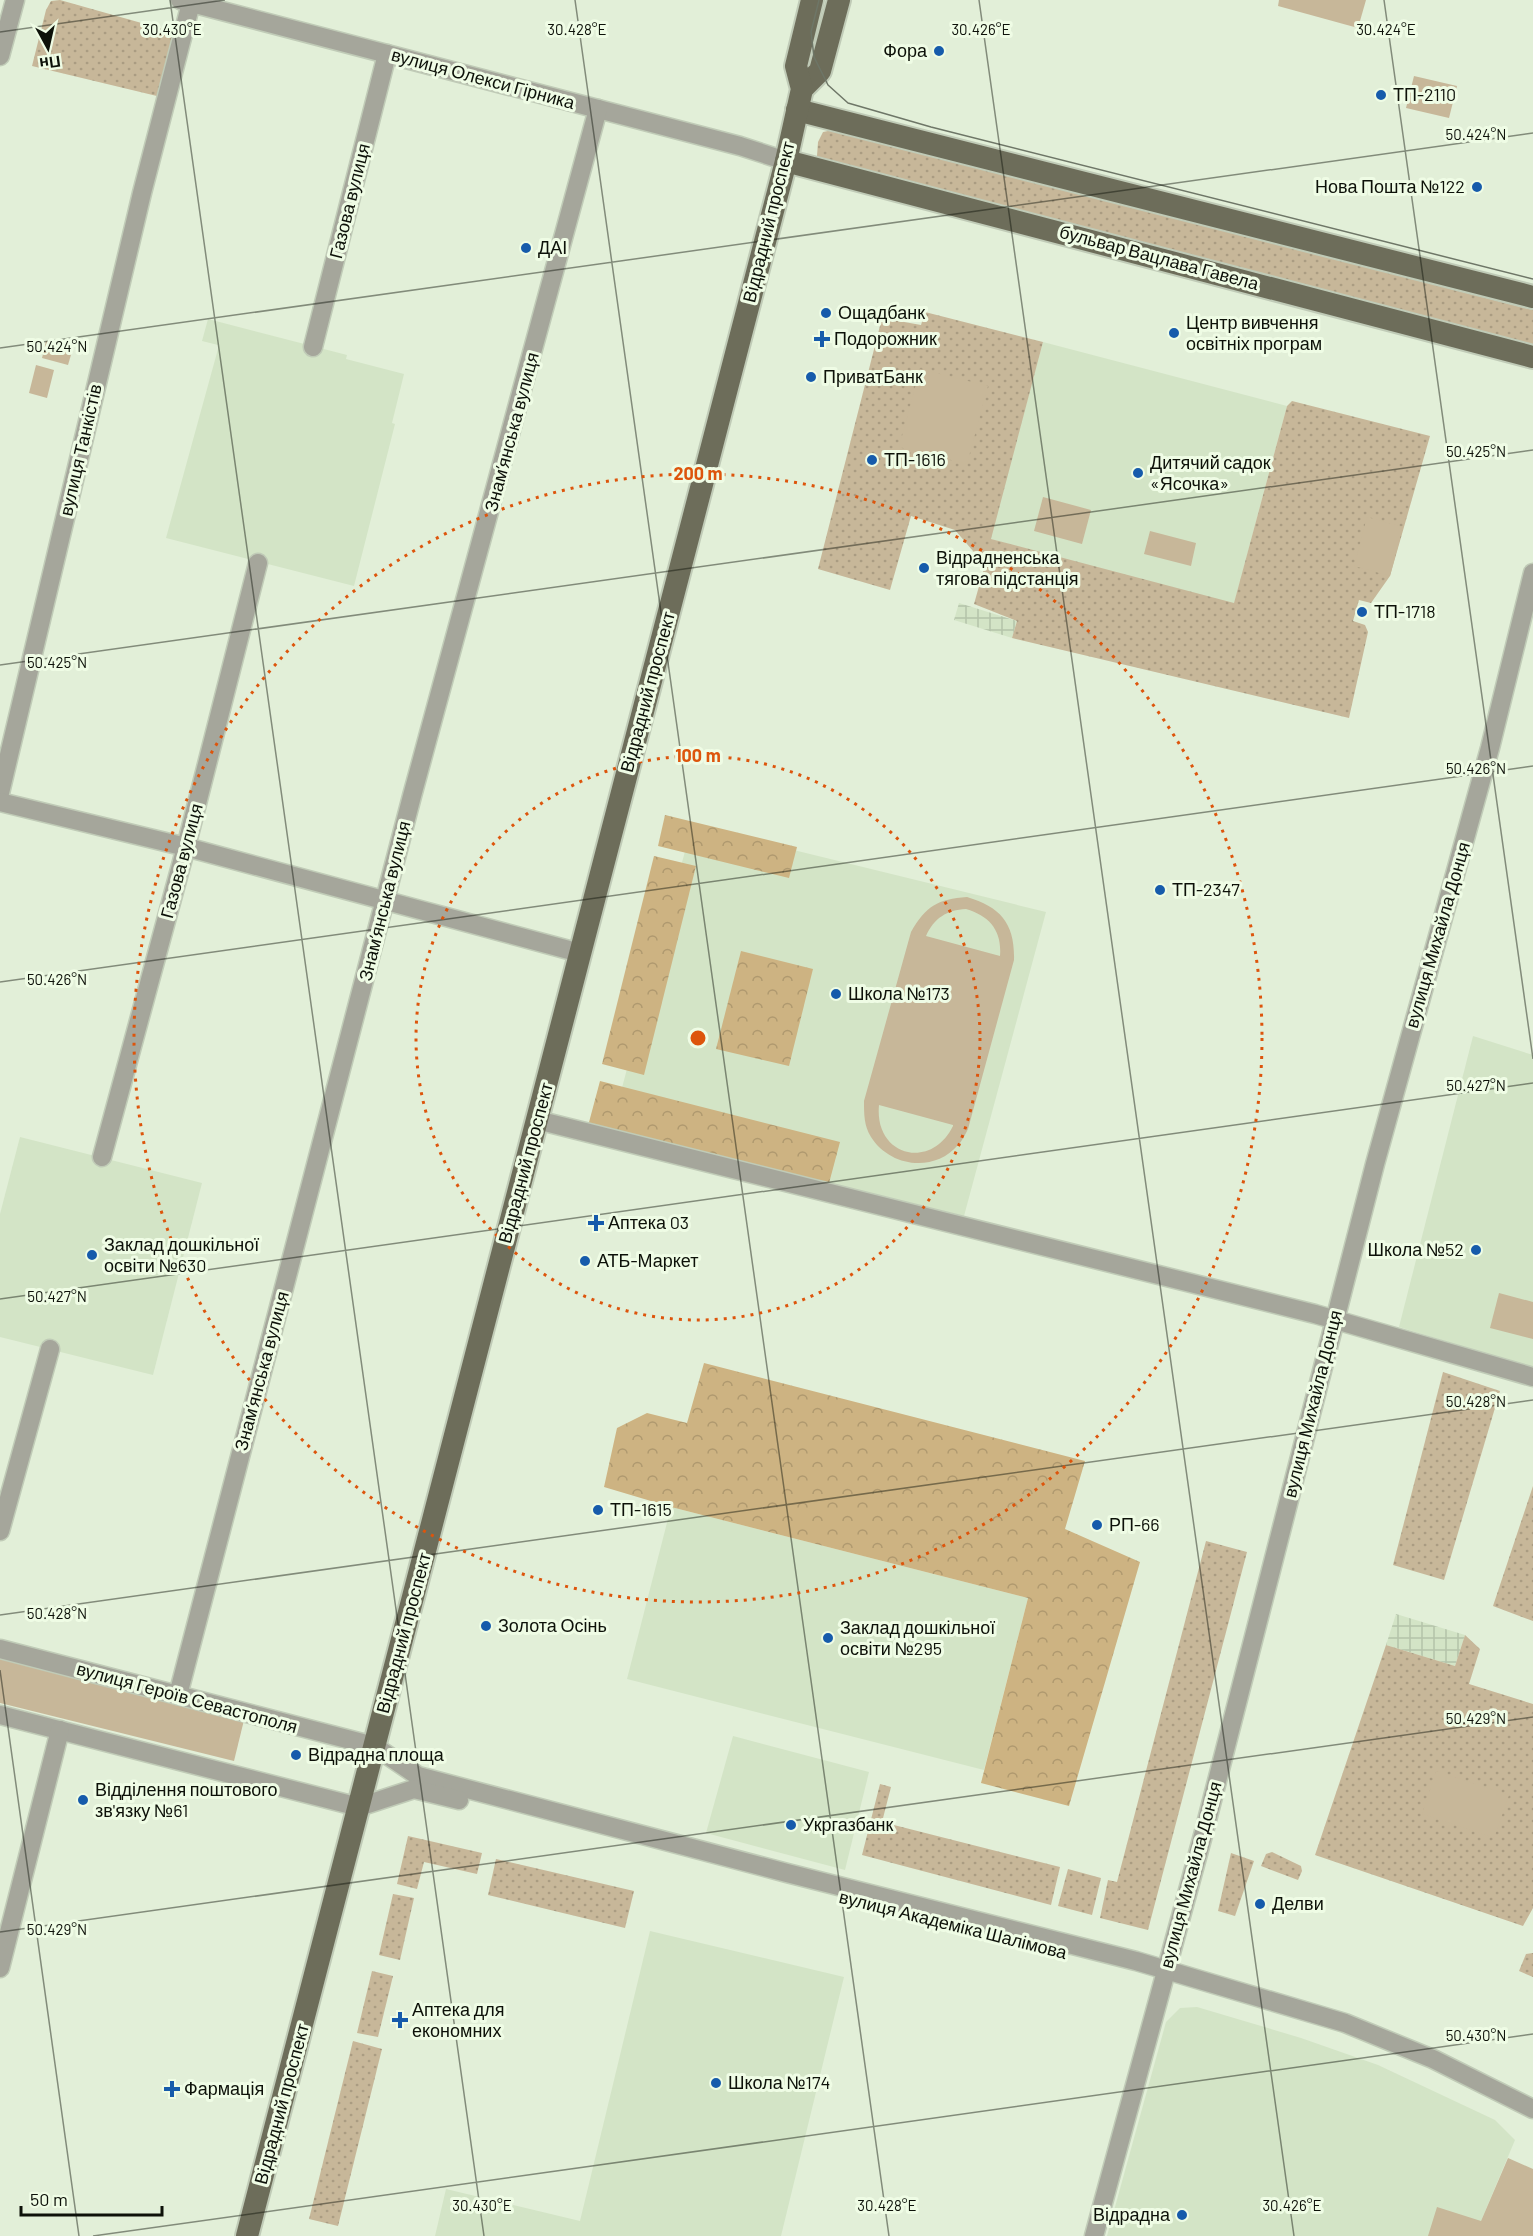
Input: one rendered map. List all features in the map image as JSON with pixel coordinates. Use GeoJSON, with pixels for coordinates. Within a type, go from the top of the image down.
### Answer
{"type":"FeatureCollection","features":[{"type":"Feature","properties":{"kind":"main road","name":"Відрадний проспект"},"geometry":{"type":"LineString","coordinates":[[247,2236],[786,161],[800,99],[796,66],[812,0]]}},
{"type":"Feature","properties":{"kind":"main road","name":"Відрадний проспект"},"geometry":{"type":"LineString","coordinates":[[800,99],[820,71],[839,0]]}},
{"type":"Feature","properties":{"kind":"main road"},"geometry":{"type":"LineString","coordinates":[[800,99],[1533,297]]}},
{"type":"Feature","properties":{"kind":"main road","name":"бульвар Вацлава Гавела"},"geometry":{"type":"LineString","coordinates":[[786,161],[1533,357]]}},
{"type":"Feature","properties":{"kind":"street"},"geometry":{"type":"LineString","coordinates":[[0,56],[15,0]]}},
{"type":"Feature","properties":{"kind":"street","name":"вулиця Олекси Гірника"},"geometry":{"type":"LineString","coordinates":[[185,1],[740,146],[786,161]]}},
{"type":"Feature","properties":{"kind":"street","name":"вулиця Танкістів"},"geometry":{"type":"LineString","coordinates":[[0,793],[185,1]]}},
{"type":"Feature","properties":{"kind":"street","name":"Газова вулиця"},"geometry":{"type":"LineString","coordinates":[[313,347],[387,54]]}},
{"type":"Feature","properties":{"kind":"street","name":"Знамʼянська вулиця"},"geometry":{"type":"LineString","coordinates":[[178,1695],[412,796],[598,109]]}},
{"type":"Feature","properties":{"kind":"street","name":"Газова вулиця"},"geometry":{"type":"LineString","coordinates":[[102,1157],[186,847],[258,563]]}},
{"type":"Feature","properties":{"kind":"street","name":"вулиця Михайла Донця"},"geometry":{"type":"LineString","coordinates":[[1094,2236],[1275,1557],[1383,1136],[1490,748],[1533,573]]}},
{"type":"Feature","properties":{"kind":"street"},"geometry":{"type":"LineString","coordinates":[[0,801],[186,847],[580,953]]}},
{"type":"Feature","properties":{"kind":"street"},"geometry":{"type":"LineString","coordinates":[[537,1120],[1335,1319],[1533,1377]]}},
{"type":"Feature","properties":{"kind":"street"},"geometry":{"type":"LineString","coordinates":[[0,1531],[50,1349]]}},
{"type":"Feature","properties":{"kind":"street","name":"вулиця Героїв Севастополя"},"geometry":{"type":"LineString","coordinates":[[0,1649],[374,1746]]}},
{"type":"Feature","properties":{"kind":"street"},"geometry":{"type":"LineString","coordinates":[[0,1715],[359,1807]]}},
{"type":"Feature","properties":{"kind":"street"},"geometry":{"type":"LineString","coordinates":[[0,1968],[60,1730]]}},
{"type":"Feature","properties":{"kind":"street","name":"вулиця Академіка Шалімова"},"geometry":{"type":"LineString","coordinates":[[374,1746],[418,1776],[1345,2023],[1442,2063],[1533,2109]]}},
{"type":"Feature","properties":{"kind":"street","name":"вулиця Академіка Шалімова"},"geometry":{"type":"LineString","coordinates":[[359,1807],[414,1789],[1164,1975],[1344,2031],[1428,2067],[1533,2120]]}},
{"type":"Feature","properties":{"kind":"shaded area"},"geometry":{"type":"Polygon","coordinates":[[[60,0],[177,33],[161,97],[32,66],[46,10],[51,1],[60,0]]]}},
{"type":"Feature","properties":{"kind":"shaded area"},"geometry":{"type":"Polygon","coordinates":[[[1279,0],[1366,0],[1358,28],[1278,6],[1279,0]]]}},
{"type":"Feature","properties":{"kind":"shaded area"},"geometry":{"type":"Polygon","coordinates":[[[1414,76],[1457,86],[1449,118],[1406,108],[1414,76]]]}},
{"type":"Feature","properties":{"kind":"shaded area"},"geometry":{"type":"Polygon","coordinates":[[[833,130],[1533,310],[1533,347],[823,164],[817,156],[818,142],[823,132],[833,130]]]}},
{"type":"Feature","properties":{"kind":"shaded area"},"geometry":{"type":"Polygon","coordinates":[[[925,312],[1043,342],[991,539],[1234,603],[1287,406],[1292,401],[1430,436],[1390,576],[1371,603],[1359,600],[1353,621],[1365,625],[1368,632],[1349,718],[1012,638],[1017,621],[974,604],[985,565],[955,530],[911,516],[890,590],[818,569],[882,318],[921,325],[925,312]]]}},
{"type":"Feature","properties":{"kind":"shaded area"},"geometry":{"type":"Polygon","coordinates":[[[208,319],[347,355],[346,359],[404,374],[392,423],[395,424],[354,586],[166,538],[218,349],[218,345],[202,341],[208,319]]]}},
{"type":"Feature","properties":{"kind":"shaded area"},"geometry":{"type":"Polygon","coordinates":[[[46,341],[73,348],[68,365],[42,358],[46,341]]]}},
{"type":"Feature","properties":{"kind":"shaded area","name":"Дитячий садок «Ясочка»"},"geometry":{"type":"Polygon","coordinates":[[[1043,342],[1287,406],[1234,604],[990,539],[1043,342]]]}},
{"type":"Feature","properties":{"kind":"shaded area"},"geometry":{"type":"Polygon","coordinates":[[[36,365],[54,370],[47,398],[29,393],[36,365]]]}},
{"type":"Feature","properties":{"kind":"shaded area"},"geometry":{"type":"Polygon","coordinates":[[[920,369],[988,386],[967,464],[899,447],[920,369]]]}},
{"type":"Feature","properties":{"kind":"shaded area"},"geometry":{"type":"Polygon","coordinates":[[[1043,497],[1091,510],[1082,544],[1034,531],[1043,497]]]}},
{"type":"Feature","properties":{"kind":"shaded area"},"geometry":{"type":"Polygon","coordinates":[[[1367,517],[1403,527],[1390,576],[1354,566],[1367,517]]]}},
{"type":"Feature","properties":{"kind":"shaded area"},"geometry":{"type":"Polygon","coordinates":[[[1150,531],[1196,543],[1191,566],[1144,554],[1150,531]]]}},
{"type":"Feature","properties":{"kind":"shaded area"},"geometry":{"type":"Polygon","coordinates":[[[959,603],[1017,621],[1012,638],[954,620],[959,603]]]}},
{"type":"Feature","properties":{"kind":"shaded area","name":"Школа №173"},"geometry":{"type":"Polygon","coordinates":[[[692,825],[1046,912],[964,1216],[611,1129],[692,825]]]}},
{"type":"Feature","properties":{"kind":"shaded area"},"geometry":{"type":"Polygon","coordinates":[[[967,897],[989,906],[1004,919],[1012,936],[1014,960],[968,1129],[948,1154],[937,1160],[913,1163],[889,1155],[871,1137],[864,1115],[864,1101],[911,932],[922,916],[940,902],[967,897]],[[966,909],[942,916],[933,924],[926,936],[1000,956],[999,939],[993,926],[982,916],[966,909]],[[879,1105],[880,1122],[885,1136],[894,1146],[906,1152],[919,1153],[931,1149],[943,1140],[953,1126],[953,1125],[879,1105]]]}},
{"type":"Feature","properties":{"kind":"shaded area","name":"Школа №52"},"geometry":{"type":"Polygon","coordinates":[[[1473,1036],[1533,1055],[1533,1368],[1399,1327],[1473,1036]]]}},
{"type":"Feature","properties":{"kind":"shaded area","name":"Заклад дошкільної освіти №630"},"geometry":{"type":"Polygon","coordinates":[[[20,1137],[202,1183],[153,1375],[0,1337],[0,1214],[20,1137]]]}},
{"type":"Feature","properties":{"kind":"shaded area"},"geometry":{"type":"Polygon","coordinates":[[[1499,1293],[1533,1302],[1533,1339],[1490,1328],[1499,1293]]]}},
{"type":"Feature","properties":{"kind":"shaded area"},"geometry":{"type":"Polygon","coordinates":[[[1443,1372],[1500,1391],[1444,1580],[1393,1565],[1443,1372]]]}},
{"type":"Feature","properties":{"kind":"shaded area"},"geometry":{"type":"Polygon","coordinates":[[[1533,1486],[1533,1621],[1493,1606],[1533,1486]]]}},
{"type":"Feature","properties":{"kind":"shaded area","name":"Заклад дошкільної освіти №295"},"geometry":{"type":"Polygon","coordinates":[[[671,1507],[1028,1598],[984,1770],[627,1679],[671,1507]]]}},
{"type":"Feature","properties":{"kind":"shaded area"},"geometry":{"type":"Polygon","coordinates":[[[1206,1541],[1247,1552],[1148,1930],[1100,1918],[1108,1880],[1117,1882],[1206,1541]]]}},
{"type":"Feature","properties":{"kind":"shaded area"},"geometry":{"type":"Polygon","coordinates":[[[1396,1614],[1465,1635],[1455,1666],[1386,1645],[1396,1614]]]}},
{"type":"Feature","properties":{"kind":"shaded area"},"geometry":{"type":"Polygon","coordinates":[[[1465,1635],[1480,1649],[1469,1684],[1533,1704],[1533,1908],[1523,1926],[1315,1855],[1386,1645],[1455,1666],[1465,1635]]]}},
{"type":"Feature","properties":{"kind":"shaded area"},"geometry":{"type":"Polygon","coordinates":[[[0,1654],[245,1716],[234,1761],[0,1703],[0,1654]]]}},
{"type":"Feature","properties":{"kind":"shaded area"},"geometry":{"type":"Polygon","coordinates":[[[733,1736],[869,1772],[845,1870],[706,1833],[733,1736]]]}},
{"type":"Feature","properties":{"kind":"shaded area"},"geometry":{"type":"Polygon","coordinates":[[[1436,1771],[1509,1795],[1494,1838],[1422,1814],[1436,1771]]]}},
{"type":"Feature","properties":{"kind":"shaded area"},"geometry":{"type":"Polygon","coordinates":[[[880,1784],[891,1787],[882,1822],[1060,1867],[1051,1905],[862,1855],[880,1784]]]}},
{"type":"Feature","properties":{"kind":"shaded area"},"geometry":{"type":"Polygon","coordinates":[[[408,1836],[482,1853],[477,1874],[424,1862],[417,1889],[397,1884],[408,1836]]]}},
{"type":"Feature","properties":{"kind":"shaded area"},"geometry":{"type":"Polygon","coordinates":[[[1272,1852],[1301,1866],[1302,1871],[1298,1880],[1261,1866],[1266,1854],[1272,1852]]]}},
{"type":"Feature","properties":{"kind":"shaded area"},"geometry":{"type":"Polygon","coordinates":[[[1231,1853],[1254,1861],[1235,1916],[1218,1911],[1231,1853]]]}},
{"type":"Feature","properties":{"kind":"shaded area"},"geometry":{"type":"Polygon","coordinates":[[[496,1859],[634,1891],[625,1928],[488,1895],[496,1859]]]}},
{"type":"Feature","properties":{"kind":"shaded area"},"geometry":{"type":"Polygon","coordinates":[[[1068,1869],[1101,1878],[1092,1915],[1058,1906],[1068,1869]]]}},
{"type":"Feature","properties":{"kind":"shaded area"},"geometry":{"type":"Polygon","coordinates":[[[393,1894],[414,1898],[400,1960],[379,1955],[393,1894]]]}},
{"type":"Feature","properties":{"kind":"shaded area","name":"Школа №174"},"geometry":{"type":"Polygon","coordinates":[[[650,1931],[844,1977],[781,2236],[435,2236],[446,2189],[580,2221],[650,1931]]]}},
{"type":"Feature","properties":{"kind":"shaded area"},"geometry":{"type":"Polygon","coordinates":[[[1533,1953],[1533,1977],[1519,1971],[1526,1954],[1533,1953]]]}},
{"type":"Feature","properties":{"kind":"shaded area"},"geometry":{"type":"Polygon","coordinates":[[[372,1971],[393,1976],[378,2037],[357,2033],[372,1971]]]}},
{"type":"Feature","properties":{"kind":"shaded area"},"geometry":{"type":"Polygon","coordinates":[[[1197,2007],[1301,2038],[1378,2065],[1495,2120],[1515,2140],[1481,2221],[1429,2236],[1107,2236],[1166,2022],[1180,2008],[1197,2007]]]}},
{"type":"Feature","properties":{"kind":"shaded area"},"geometry":{"type":"Polygon","coordinates":[[[353,2041],[382,2049],[338,2226],[309,2219],[353,2041]]]}},
{"type":"Feature","properties":{"kind":"shaded area"},"geometry":{"type":"Polygon","coordinates":[[[1508,2158],[1533,2169],[1533,2236],[1428,2236],[1437,2207],[1481,2221],[1508,2158]]]}},
{"type":"Feature","properties":{"kind":"green space"},"geometry":{"type":"Polygon","coordinates":[[[665,815],[797,847],[789,878],[658,846],[665,815]]]}},
{"type":"Feature","properties":{"kind":"green space"},"geometry":{"type":"Polygon","coordinates":[[[654,856],[696,866],[644,1075],[602,1064],[654,856]]]}},
{"type":"Feature","properties":{"kind":"green space"},"geometry":{"type":"Polygon","coordinates":[[[741,951],[813,969],[789,1066],[716,1049],[741,951]]]}},
{"type":"Feature","properties":{"kind":"green space"},"geometry":{"type":"Polygon","coordinates":[[[600,1081],[840,1142],[828,1187],[588,1126],[600,1081]]]}},
{"type":"Feature","properties":{"kind":"green space"},"geometry":{"type":"Polygon","coordinates":[[[704,1363],[1085,1461],[1065,1529],[1140,1562],[1069,1806],[981,1783],[1028,1598],[671,1507],[604,1487],[617,1428],[647,1413],[687,1423],[704,1363]]]}},
{"type":"Feature","properties":{"kind":"tram line"},"geometry":{"type":"LineString","coordinates":[[819,0],[811,32],[814,57],[828,85],[848,103],[931,127],[1533,279]]}},
{"type":"Feature","properties":{"kind":"place","name":"Фора"},"geometry":{"type":"Point","coordinates":[939,51]}},
{"type":"Feature","properties":{"kind":"place","name":"ТП-2110"},"geometry":{"type":"Point","coordinates":[1381,95]}},
{"type":"Feature","properties":{"kind":"place","name":"Нова Пошта №122"},"geometry":{"type":"Point","coordinates":[1477,187]}},
{"type":"Feature","properties":{"kind":"place","name":"ДАІ"},"geometry":{"type":"Point","coordinates":[526,248]}},
{"type":"Feature","properties":{"kind":"place","name":"Ощадбанк"},"geometry":{"type":"Point","coordinates":[826,313]}},
{"type":"Feature","properties":{"kind":"place","name":"Центр вивчення освітніх програм"},"geometry":{"type":"Point","coordinates":[1174,333]}},
{"type":"Feature","properties":{"kind":"place","name":"Подорожник"},"geometry":{"type":"Point","coordinates":[822,339]}},
{"type":"Feature","properties":{"kind":"place","name":"ПриватБанк"},"geometry":{"type":"Point","coordinates":[811,377]}},
{"type":"Feature","properties":{"kind":"place","name":"ТП-1616"},"geometry":{"type":"Point","coordinates":[872,460]}},
{"type":"Feature","properties":{"kind":"place","name":"Дитячий садок «Ясочка»"},"geometry":{"type":"Point","coordinates":[1138,473]}},
{"type":"Feature","properties":{"kind":"place","name":"Відрадненська тягова підстанція"},"geometry":{"type":"Point","coordinates":[924,568]}},
{"type":"Feature","properties":{"kind":"place","name":"ТП-1718"},"geometry":{"type":"Point","coordinates":[1362,612]}},
{"type":"Feature","properties":{"kind":"place","name":"ТП-2347"},"geometry":{"type":"Point","coordinates":[1160,890]}},
{"type":"Feature","properties":{"kind":"place","name":"Школа №173"},"geometry":{"type":"Point","coordinates":[836,994]}},
{"type":"Feature","properties":{"kind":"place","name":"Аптека 03"},"geometry":{"type":"Point","coordinates":[596,1223]}},
{"type":"Feature","properties":{"kind":"place","name":"Школа №52"},"geometry":{"type":"Point","coordinates":[1476,1250]}},
{"type":"Feature","properties":{"kind":"place","name":"Заклад дошкільної освіти №630"},"geometry":{"type":"Point","coordinates":[92,1255]}},
{"type":"Feature","properties":{"kind":"place","name":"АТБ-Маркет"},"geometry":{"type":"Point","coordinates":[585,1261]}},
{"type":"Feature","properties":{"kind":"place","name":"ТП-1615"},"geometry":{"type":"Point","coordinates":[598,1510]}},
{"type":"Feature","properties":{"kind":"place","name":"РП-66"},"geometry":{"type":"Point","coordinates":[1097,1525]}},
{"type":"Feature","properties":{"kind":"place","name":"Золота Осінь"},"geometry":{"type":"Point","coordinates":[486,1626]}},
{"type":"Feature","properties":{"kind":"place","name":"Заклад дошкільної освіти №295"},"geometry":{"type":"Point","coordinates":[828,1638]}},
{"type":"Feature","properties":{"kind":"place","name":"Відрадна площа"},"geometry":{"type":"Point","coordinates":[296,1755]}},
{"type":"Feature","properties":{"kind":"place","name":"Відділення поштового зв'язку №61"},"geometry":{"type":"Point","coordinates":[83,1800]}},
{"type":"Feature","properties":{"kind":"place","name":"Укргазбанк"},"geometry":{"type":"Point","coordinates":[791,1825]}},
{"type":"Feature","properties":{"kind":"place","name":"Делви"},"geometry":{"type":"Point","coordinates":[1260,1904]}},
{"type":"Feature","properties":{"kind":"place","name":"Аптека для економних"},"geometry":{"type":"Point","coordinates":[400,2020]}},
{"type":"Feature","properties":{"kind":"place","name":"Школа №174"},"geometry":{"type":"Point","coordinates":[716,2083]}},
{"type":"Feature","properties":{"kind":"place","name":"Фармація"},"geometry":{"type":"Point","coordinates":[172,2089]}},
{"type":"Feature","properties":{"kind":"place","name":"Відрадна"},"geometry":{"type":"Point","coordinates":[1182,2215]}}]}
